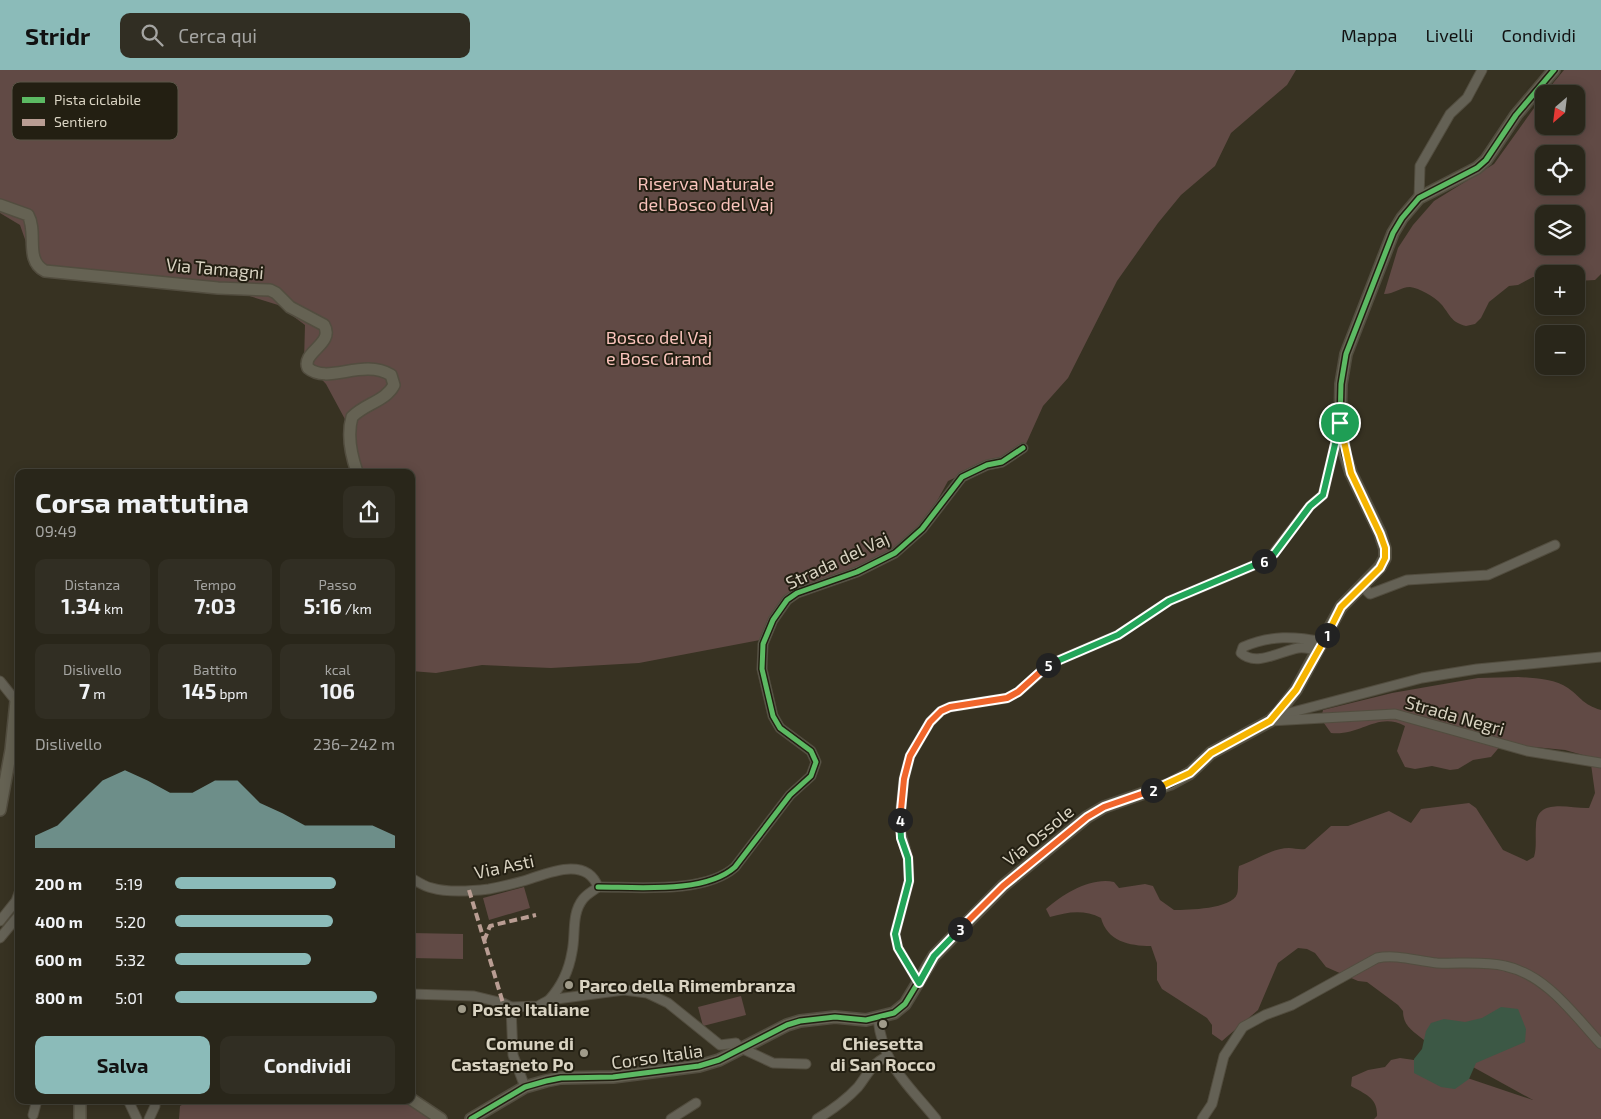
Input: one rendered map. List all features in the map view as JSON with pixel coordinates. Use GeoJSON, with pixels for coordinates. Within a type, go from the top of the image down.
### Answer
{"type":"FeatureCollection","features":[{"type":"Feature","properties":{"kind":"street"},"geometry":{"type":"LineString","coordinates":[[1419,198],[1420,166],[1450,114],[1467,98],[1482,70]]}},
{"type":"Feature","properties":{"kind":"street"},"geometry":{"type":"LineString","coordinates":[[919,983],[898,948],[895,934],[909,881],[908,858],[899,826],[904,779],[910,756],[930,722],[941,711],[950,707],[1007,698],[1018,692],[1050,664],[1118,635],[1169,601],[1268,560],[1310,506],[1323,495],[1340,423],[1342,371],[1352,336],[1393,233],[1402,218],[1419,198],[1477,168],[1486,160],[1516,114],[1554,70]]}},
{"type":"Feature","properties":{"kind":"street","name":"Via Tamagni"},"geometry":{"type":"LineString","coordinates":[[0,205],[28,215],[33,224],[33,259],[38,267],[45,271],[218,288],[270,290],[276,293],[290,307],[324,325],[326,336],[306,365],[315,374],[321,375],[356,369],[373,369],[391,375],[394,385],[390,393],[365,405],[352,417],[350,437],[352,459],[356,469]]}},
{"type":"Feature","properties":{"kind":"street","name":"Via Ossole"},"geometry":{"type":"LineString","coordinates":[[878,1019],[894,1013],[905,1004],[934,956],[1003,886],[1087,817],[1104,807],[1170,784],[1190,773],[1211,753],[1274,717],[1296,690],[1341,607],[1380,568],[1385,558],[1385,548],[1380,534],[1351,473],[1340,423]]}},
{"type":"Feature","properties":{"kind":"street","name":"Strada del Vaj"},"geometry":{"type":"LineString","coordinates":[[598,887],[650,889],[694,883],[726,874],[735,867],[790,795],[811,776],[816,762],[811,751],[780,728],[773,716],[768,698],[762,670],[763,649],[767,630],[776,615],[787,600],[797,593],[857,572],[895,553],[922,529],[962,477],[987,465],[1002,462],[1023,448]]}},
{"type":"Feature","properties":{"kind":"street"},"geometry":{"type":"LineString","coordinates":[[1362,586],[1370,594],[1407,580],[1488,575],[1555,545]]}},
{"type":"Feature","properties":{"kind":"street"},"geometry":{"type":"LineString","coordinates":[[1281,636],[1321,647],[1298,648],[1252,659],[1246,658],[1241,653],[1244,647],[1252,643],[1281,636]]}},
{"type":"Feature","properties":{"kind":"street"},"geometry":{"type":"LineString","coordinates":[[1274,717],[1422,678],[1477,669],[1601,657]]}},
{"type":"Feature","properties":{"kind":"street"},"geometry":{"type":"LineString","coordinates":[[0,681],[15,698]]}},
{"type":"Feature","properties":{"kind":"street","name":"Strada Negri"},"geometry":{"type":"LineString","coordinates":[[1274,717],[1395,714],[1527,751],[1601,763]]}},
{"type":"Feature","properties":{"kind":"street"},"geometry":{"type":"LineString","coordinates":[[0,810],[15,753]]}},
{"type":"Feature","properties":{"kind":"street","name":"Via Asti"},"geometry":{"type":"LineString","coordinates":[[415,880],[432,888],[469,890],[522,882],[559,869],[572,869],[586,874],[596,882],[598,887]]}},
{"type":"Feature","properties":{"kind":"street"},"geometry":{"type":"LineString","coordinates":[[415,994],[474,996],[503,1003],[511,1007],[538,1006],[549,1000],[559,989],[567,972],[572,952],[574,924],[578,908],[584,899],[598,887]]}},
{"type":"Feature","properties":{"kind":"street"},"geometry":{"type":"LineString","coordinates":[[0,921],[15,902]]}},
{"type":"Feature","properties":{"kind":"street"},"geometry":{"type":"LineString","coordinates":[[0,938],[15,920]]}},
{"type":"Feature","properties":{"kind":"street"},"geometry":{"type":"LineString","coordinates":[[1202,1119],[1212,1104],[1224,1056],[1243,1027],[1265,1015],[1292,1005],[1377,958],[1388,956],[1427,962],[1493,964],[1527,973],[1550,989],[1601,1044]]}},
{"type":"Feature","properties":{"kind":"street"},"geometry":{"type":"LineString","coordinates":[[549,1000],[624,990],[647,993],[668,1003],[720,1045],[736,1043],[741,1050],[773,1063],[806,1064]]}},
{"type":"Feature","properties":{"kind":"street"},"geometry":{"type":"LineString","coordinates":[[511,1007],[514,1055],[525,1087]]}},
{"type":"Feature","properties":{"kind":"street","name":"Corso Italia"},"geometry":{"type":"LineString","coordinates":[[471,1119],[525,1087],[561,1078],[613,1077],[699,1066],[720,1060],[787,1025],[800,1021],[835,1017],[878,1019]]}},
{"type":"Feature","properties":{"kind":"street"},"geometry":{"type":"LineString","coordinates":[[878,1019],[880,1034],[888,1056],[903,1082],[936,1119]]}},
{"type":"Feature","properties":{"kind":"street"},"geometry":{"type":"LineString","coordinates":[[817,1119],[834,1108],[858,1087],[876,1062],[888,1056]]}},
{"type":"Feature","properties":{"kind":"street"},"geometry":{"type":"LineString","coordinates":[[415,1102],[441,1119]]}},
{"type":"Feature","properties":{"kind":"street"},"geometry":{"type":"LineString","coordinates":[[671,1119],[696,1103]]}},
{"type":"Feature","properties":{"kind":"street"},"geometry":{"type":"LineString","coordinates":[[33,1115],[37,1104]]}},
{"type":"Feature","properties":{"kind":"street"},"geometry":{"type":"LineString","coordinates":[[80,1104],[80,1119]]}},
{"type":"Feature","properties":{"kind":"street"},"geometry":{"type":"LineString","coordinates":[[130,1104],[137,1119]]}},
{"type":"Feature","properties":{"kind":"street"},"geometry":{"type":"LineString","coordinates":[[149,1119],[155,1104]]}},
{"type":"Feature","properties":{"kind":"green space","name":"Bosco del Vaj e Bosc Grand"},"geometry":{"type":"Polygon","coordinates":[[[0,70],[1296,70],[1287,85],[1231,133],[1215,166],[1181,195],[1158,223],[1117,281],[1068,378],[1043,406],[1025,446],[948,481],[931,512],[896,551],[852,571],[784,596],[770,616],[760,640],[639,663],[551,668],[482,665],[436,673],[415,671],[415,469],[351,469],[347,423],[326,384],[304,361],[305,325],[278,305],[243,294],[34,265],[20,225],[0,213],[0,70]]]}},
{"type":"Feature","properties":{"kind":"green space"},"geometry":{"type":"Polygon","coordinates":[[[1564,70],[1601,70],[1601,274],[1595,280],[1585,281],[1585,265],[1535,265],[1535,277],[1518,285],[1509,286],[1489,302],[1481,318],[1475,324],[1466,326],[1453,320],[1441,304],[1427,293],[1418,289],[1407,287],[1384,294],[1398,248],[1413,225],[1434,201],[1494,164],[1535,107],[1535,135],[1585,135],[1585,85],[1552,85],[1564,70]]]}},
{"type":"Feature","properties":{"kind":"green space"},"geometry":{"type":"Polygon","coordinates":[[[1518,677],[1544,680],[1563,685],[1586,703],[1601,710],[1601,1119],[1374,1119],[1377,1116],[1377,1110],[1373,1101],[1366,1094],[1351,1086],[1352,1077],[1368,1070],[1385,1067],[1391,1060],[1400,1058],[1414,1060],[1533,1100],[1424,1040],[1407,1024],[1403,1011],[1398,1005],[1367,982],[1358,981],[1326,967],[1315,953],[1307,949],[1298,948],[1278,963],[1258,1010],[1222,1041],[1212,1034],[1212,1025],[1207,1018],[1162,989],[1157,980],[1157,963],[1151,946],[1135,945],[1120,941],[1108,932],[1101,918],[1095,915],[1076,912],[1050,917],[1046,909],[1061,898],[1087,884],[1105,881],[1114,882],[1119,888],[1145,884],[1153,886],[1160,900],[1174,910],[1219,906],[1233,899],[1237,894],[1239,866],[1276,850],[1289,848],[1305,849],[1331,826],[1348,826],[1389,811],[1411,823],[1421,809],[1469,803],[1476,808],[1503,850],[1527,861],[1534,857],[1536,825],[1538,816],[1542,811],[1556,806],[1589,808],[1595,793],[1590,757],[1565,750],[1502,744],[1491,757],[1473,760],[1458,769],[1450,770],[1432,766],[1415,769],[1405,767],[1397,751],[1405,726],[1386,721],[1342,733],[1331,733],[1321,719],[1323,710],[1392,693],[1478,678],[1518,677]]]}},
{"type":"Feature","properties":{"kind":"green space"},"geometry":{"type":"Polygon","coordinates":[[[524,887],[530,908],[489,920],[483,898],[524,887]]]}},
{"type":"Feature","properties":{"kind":"green space"},"geometry":{"type":"Polygon","coordinates":[[[415,933],[463,934],[463,959],[415,958],[415,933]]]}},
{"type":"Feature","properties":{"kind":"green space"},"geometry":{"type":"Polygon","coordinates":[[[741,996],[746,1015],[703,1026],[698,1007],[741,996]]]}},
{"type":"Feature","properties":{"kind":"green space"},"geometry":{"type":"Polygon","coordinates":[[[183,1104],[412,1104],[436,1119],[179,1119],[180,1106],[183,1104]]]}},
{"type":"Feature","properties":{"kind":"shaded area"},"geometry":{"type":"Polygon","coordinates":[[[1501,1007],[1518,1009],[1526,1029],[1525,1042],[1476,1063],[1469,1079],[1455,1089],[1441,1087],[1414,1073],[1414,1059],[1422,1049],[1426,1031],[1431,1023],[1444,1019],[1465,1022],[1482,1018],[1501,1007]]]}},
{"type":"Feature","properties":{"kind":"marked path"},"geometry":{"type":"LineString","coordinates":[[469,890],[503,1003]]}},
{"type":"Feature","properties":{"kind":"marked path"},"geometry":{"type":"LineString","coordinates":[[484,941],[490,926],[536,915]]}},
{"type":"Feature","properties":{"kind":"cycle path"},"geometry":{"type":"LineString","coordinates":[[471,1119],[525,1087],[546,1081],[561,1078],[613,1077],[699,1066],[719,1060],[787,1025],[800,1021],[835,1017],[866,1020],[894,1013],[905,1004],[934,956],[1003,886],[1087,817],[1104,807],[1170,784],[1190,773],[1211,753],[1270,721],[1296,690],[1341,607],[1380,567],[1385,558],[1385,549],[1380,533],[1351,473],[1345,454],[1340,423],[1341,384],[1346,354],[1393,233],[1402,218],[1419,198],[1477,168],[1486,160],[1516,115],[1554,70]]}},
{"type":"Feature","properties":{"kind":"cycle path"},"geometry":{"type":"LineString","coordinates":[[598,887],[651,888],[689,885],[706,882],[722,876],[735,867],[790,795],[811,776],[816,762],[811,751],[780,728],[773,716],[762,669],[763,644],[773,620],[787,600],[797,593],[857,572],[895,553],[922,529],[962,477],[987,465],[1002,462],[1023,448]]}},
{"type":"Feature","properties":{"kind":"place","name":"Parco della Rimembranza"},"geometry":{"type":"Point","coordinates":[569,985]}},
{"type":"Feature","properties":{"kind":"place","name":"Poste Italiane"},"geometry":{"type":"Point","coordinates":[462,1009]}},
{"type":"Feature","properties":{"kind":"place","name":"Chiesetta di San Rocco"},"geometry":{"type":"Point","coordinates":[883,1024]}},
{"type":"Feature","properties":{"kind":"place","name":"Comune di Castagneto Po"},"geometry":{"type":"Point","coordinates":[584,1053]}},
{"type":"Feature","properties":{"kind":"route"},"geometry":{"type":"LineString","coordinates":[[1340,423],[1345,454],[1351,473],[1380,534],[1385,548],[1385,558],[1380,568],[1341,607],[1321,646],[1287,703],[1270,721],[1211,753],[1190,773],[1170,784],[1104,807],[1087,817],[1003,886],[934,956],[919,983],[898,948],[895,934],[909,881],[908,858],[899,826],[904,779],[910,756],[930,722],[941,711],[950,707],[1007,698],[1018,692],[1050,664],[1118,635],[1169,601],[1268,560],[1310,506],[1323,495],[1340,423]]}},
{"type":"Feature","properties":{"kind":"park label","name":"Riserva Naturale del Bosco del Vaj"},"geometry":{"type":"Point","coordinates":[706,193]}}]}
